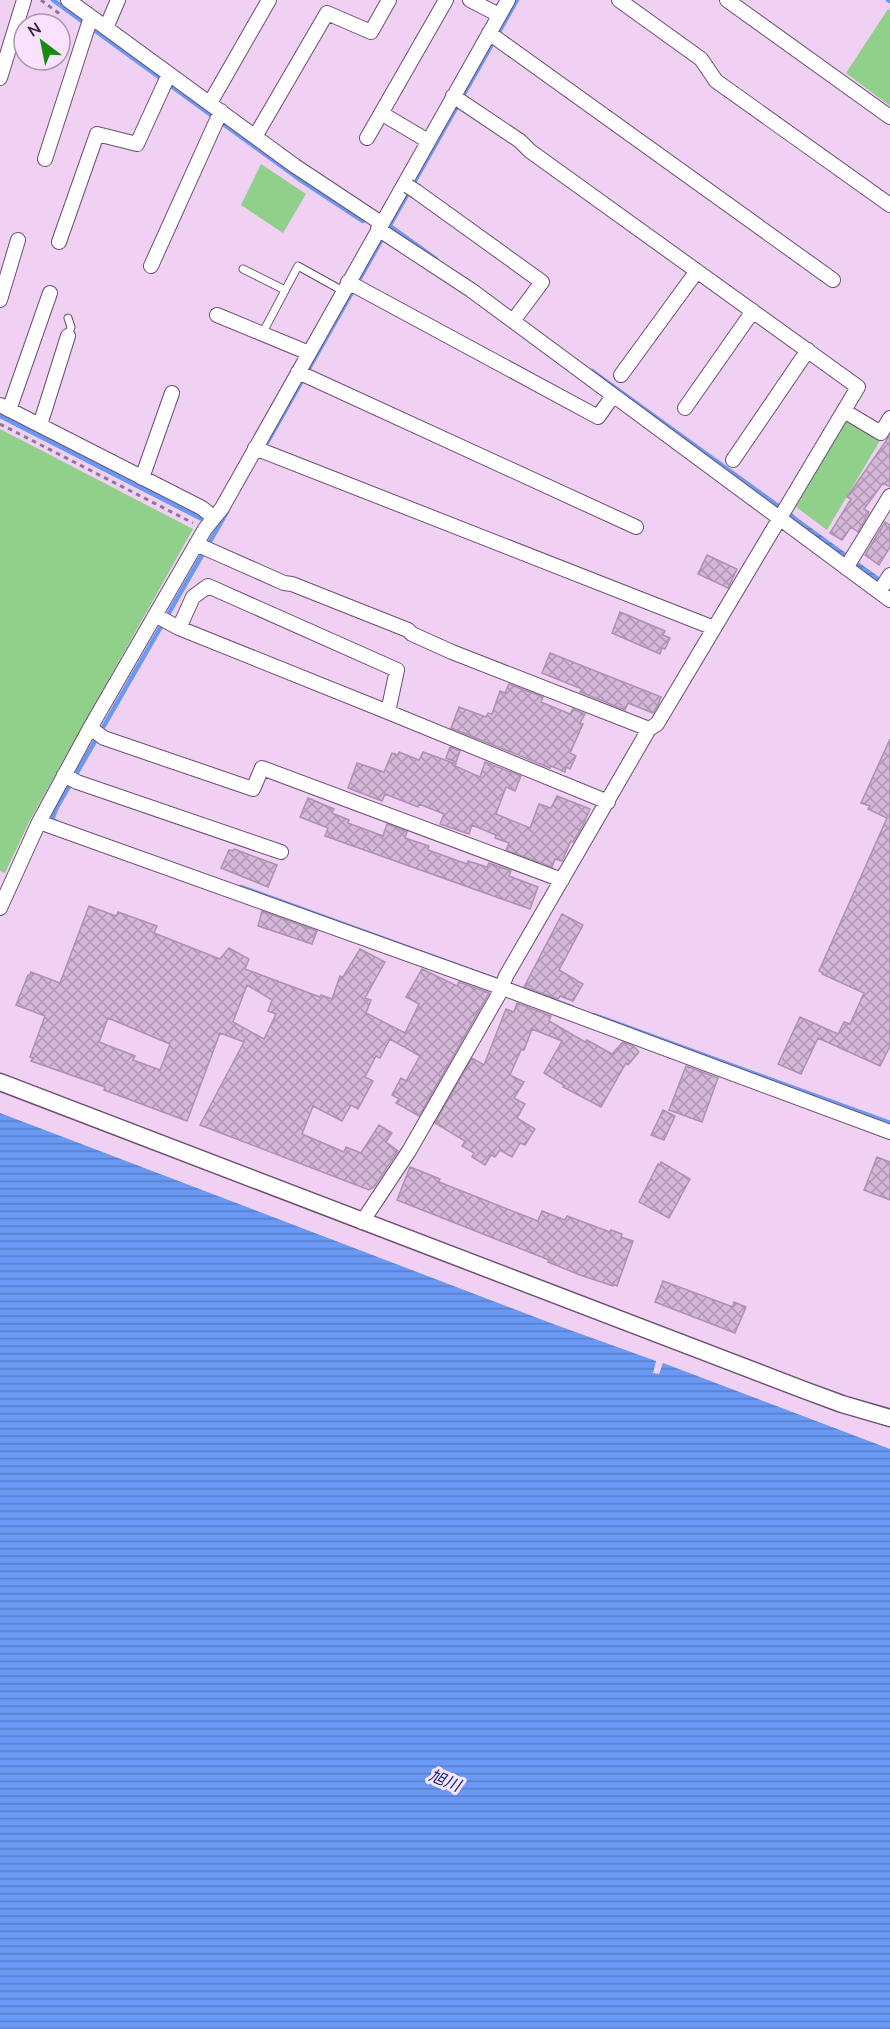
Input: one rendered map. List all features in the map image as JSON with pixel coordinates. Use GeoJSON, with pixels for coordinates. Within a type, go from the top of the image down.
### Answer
{"type":"FeatureCollection","features":[{"type":"Feature","properties":{"kind":"street"},"geometry":{"type":"LineString","coordinates":[[0,78],[24,0]]}},
{"type":"Feature","properties":{"kind":"street"},"geometry":{"type":"LineString","coordinates":[[68,0],[89,23],[106,28],[167,80],[216,113],[256,135],[382,230],[515,318],[613,396],[885,587]]}},
{"type":"Feature","properties":{"kind":"street"},"geometry":{"type":"LineString","coordinates":[[106,28],[118,0]]}},
{"type":"Feature","properties":{"kind":"street"},"geometry":{"type":"LineString","coordinates":[[150,266],[216,113],[269,0]]}},
{"type":"Feature","properties":{"kind":"street"},"geometry":{"type":"LineString","coordinates":[[256,135],[327,13],[371,32],[389,0]]}},
{"type":"Feature","properties":{"kind":"street"},"geometry":{"type":"LineString","coordinates":[[367,138],[446,0]]}},
{"type":"Feature","properties":{"kind":"street"},"geometry":{"type":"LineString","coordinates":[[470,0],[499,15]]}},
{"type":"Feature","properties":{"kind":"street"},"geometry":{"type":"LineString","coordinates":[[0,908],[39,822],[70,778],[183,591],[202,547],[209,523],[222,508],[260,450],[303,374],[309,352],[351,287],[382,230],[410,187],[428,141],[458,99],[494,36],[499,15],[507,0]]}},
{"type":"Feature","properties":{"kind":"street"},"geometry":{"type":"LineString","coordinates":[[619,0],[701,59],[716,81],[890,205]]}},
{"type":"Feature","properties":{"kind":"street"},"geometry":{"type":"LineString","coordinates":[[727,0],[890,117]]}},
{"type":"Feature","properties":{"kind":"street"},"geometry":{"type":"LineString","coordinates":[[45,159],[89,23]]}},
{"type":"Feature","properties":{"kind":"street"},"geometry":{"type":"LineString","coordinates":[[494,36],[832,280]]}},
{"type":"Feature","properties":{"kind":"street"},"geometry":{"type":"LineString","coordinates":[[59,242],[97,134],[137,144],[167,80]]}},
{"type":"Feature","properties":{"kind":"street"},"geometry":{"type":"LineString","coordinates":[[362,1222],[409,1151],[649,729],[657,724],[858,387],[530,151],[520,141],[458,99]]}},
{"type":"Feature","properties":{"kind":"street"},"geometry":{"type":"LineString","coordinates":[[381,113],[428,141]]}},
{"type":"Feature","properties":{"kind":"street"},"geometry":{"type":"LineString","coordinates":[[410,187],[542,282],[515,318]]}},
{"type":"Feature","properties":{"kind":"street"},"geometry":{"type":"LineString","coordinates":[[0,300],[18,240]]}},
{"type":"Feature","properties":{"kind":"street"},"geometry":{"type":"LineString","coordinates":[[621,375],[697,271]]}},
{"type":"Feature","properties":{"kind":"street"},"geometry":{"type":"LineString","coordinates":[[351,287],[598,417],[613,396]]}},
{"type":"Feature","properties":{"kind":"street"},"geometry":{"type":"LineString","coordinates":[[50,293],[5,407],[202,508],[209,523]]}},
{"type":"Feature","properties":{"kind":"street"},"geometry":{"type":"LineString","coordinates":[[685,408],[753,311]]}},
{"type":"Feature","properties":{"kind":"street"},"geometry":{"type":"LineString","coordinates":[[217,315],[309,352]]}},
{"type":"Feature","properties":{"kind":"street"},"geometry":{"type":"LineString","coordinates":[[40,425],[68,336]]}},
{"type":"Feature","properties":{"kind":"street"},"geometry":{"type":"LineString","coordinates":[[733,460],[808,350]]}},
{"type":"Feature","properties":{"kind":"street"},"geometry":{"type":"LineString","coordinates":[[303,374],[636,527]]}},
{"type":"Feature","properties":{"kind":"street"},"geometry":{"type":"LineString","coordinates":[[142,478],[172,393]]}},
{"type":"Feature","properties":{"kind":"street"},"geometry":{"type":"LineString","coordinates":[[844,411],[881,433],[890,418]]}},
{"type":"Feature","properties":{"kind":"street"},"geometry":{"type":"LineString","coordinates":[[260,450],[714,628]]}},
{"type":"Feature","properties":{"kind":"street"},"geometry":{"type":"LineString","coordinates":[[849,563],[890,496]]}},
{"type":"Feature","properties":{"kind":"street"},"geometry":{"type":"LineString","coordinates":[[202,547],[284,583],[292,584],[408,630],[452,652],[649,729]]}},
{"type":"Feature","properties":{"kind":"street"},"geometry":{"type":"LineString","coordinates":[[165,621],[183,591],[208,586],[397,670],[388,712]]}},
{"type":"Feature","properties":{"kind":"street"},"geometry":{"type":"LineString","coordinates":[[165,621],[608,802]]}},
{"type":"Feature","properties":{"kind":"street"},"geometry":{"type":"LineString","coordinates":[[96,732],[253,789],[262,768],[562,880]]}},
{"type":"Feature","properties":{"kind":"street"},"geometry":{"type":"LineString","coordinates":[[70,778],[281,852]]}},
{"type":"Feature","properties":{"kind":"street"},"geometry":{"type":"LineString","coordinates":[[39,822],[504,983],[890,1132]]}},
{"type":"Feature","properties":{"kind":"street"},"geometry":{"type":"LineString","coordinates":[[0,1082],[804,1390],[888,1414]]}},
{"type":"Feature","properties":{"kind":"lane"},"geometry":{"type":"LineString","coordinates":[[262,334],[298,266],[351,287]]}},
{"type":"Feature","properties":{"kind":"lane"},"geometry":{"type":"LineString","coordinates":[[243,269],[285,290]]}},
{"type":"Feature","properties":{"kind":"lane"},"geometry":{"type":"LineString","coordinates":[[68,318],[71,327],[68,336]]}},
{"type":"Feature","properties":{"kind":"path"},"geometry":{"type":"LineString","coordinates":[[0,424],[209,523]]}},
{"type":"Feature","properties":{"kind":"green space"},"geometry":{"type":"Polygon","coordinates":[[[888,9],[890,10],[890,106],[846,73],[888,9]]]}},
{"type":"Feature","properties":{"kind":"green space"},"geometry":{"type":"Polygon","coordinates":[[[261,164],[306,194],[283,233],[241,205],[261,164]]]}},
{"type":"Feature","properties":{"kind":"green space"},"geometry":{"type":"Polygon","coordinates":[[[848,417],[881,439],[827,530],[796,507],[848,417]]]}},
{"type":"Feature","properties":{"kind":"green space"},"geometry":{"type":"Polygon","coordinates":[[[0,429],[193,529],[30,820],[5,873],[0,871],[0,429]]]}},
{"type":"Feature","properties":{"kind":"water"},"geometry":{"type":"Polygon","coordinates":[[[796,517],[890,585],[890,593],[793,522],[796,517]]]}},
{"type":"Feature","properties":{"kind":"water","name":"旭川"},"geometry":{"type":"Polygon","coordinates":[[[0,1113],[656,1361],[653,1373],[659,1374],[663,1363],[890,1449],[890,2029],[0,2029],[0,1113]]]}},
{"type":"Feature","properties":{"kind":"building"},"geometry":{"type":"Polygon","coordinates":[[[890,435],[890,487],[883,483],[864,509],[869,512],[858,532],[851,527],[842,540],[830,533],[851,499],[847,497],[890,435]]]}},
{"type":"Feature","properties":{"kind":"building"},"geometry":{"type":"Polygon","coordinates":[[[885,522],[890,525],[890,547],[879,565],[865,555],[885,522]]]}},
{"type":"Feature","properties":{"kind":"building"},"geometry":{"type":"Polygon","coordinates":[[[707,555],[737,569],[728,588],[698,574],[707,555]]]}},
{"type":"Feature","properties":{"kind":"building"},"geometry":{"type":"Polygon","coordinates":[[[620,612],[665,631],[663,635],[670,638],[665,649],[662,648],[660,654],[612,633],[620,612]]]}},
{"type":"Feature","properties":{"kind":"building"},"geometry":{"type":"Polygon","coordinates":[[[550,653],[661,697],[658,705],[653,713],[628,703],[625,710],[580,692],[582,689],[542,673],[550,653]]]}},
{"type":"Feature","properties":{"kind":"building"},"geometry":{"type":"Polygon","coordinates":[[[509,684],[543,697],[541,702],[570,714],[573,709],[585,714],[570,753],[576,756],[570,769],[566,767],[565,772],[551,766],[550,768],[451,728],[459,707],[486,717],[488,713],[492,714],[500,691],[505,693],[509,684]]]}},
{"type":"Feature","properties":{"kind":"building"},"geometry":{"type":"Polygon","coordinates":[[[890,739],[890,1046],[880,1066],[818,1038],[801,1074],[778,1064],[800,1017],[838,1034],[844,1022],[850,1024],[864,993],[819,971],[887,818],[868,809],[870,806],[861,803],[890,739]]]}},
{"type":"Feature","properties":{"kind":"building"},"geometry":{"type":"Polygon","coordinates":[[[450,747],[460,751],[456,762],[446,758],[450,747]]]}},
{"type":"Feature","properties":{"kind":"building"},"geometry":{"type":"Polygon","coordinates":[[[399,752],[419,760],[423,752],[456,764],[455,766],[480,777],[485,762],[521,776],[515,791],[506,787],[496,814],[530,828],[539,804],[551,808],[557,796],[590,809],[562,861],[555,859],[552,867],[506,850],[509,843],[472,825],[469,834],[440,824],[444,814],[419,804],[418,807],[385,794],[382,801],[348,788],[357,763],[384,772],[392,753],[398,755],[399,752]]]}},
{"type":"Feature","properties":{"kind":"building"},"geometry":{"type":"Polygon","coordinates":[[[308,798],[334,809],[332,813],[349,820],[348,823],[383,836],[387,824],[407,832],[405,838],[429,846],[428,850],[467,864],[468,861],[487,867],[489,863],[511,871],[509,876],[538,887],[530,909],[325,836],[328,828],[300,817],[308,798]]]}},
{"type":"Feature","properties":{"kind":"building"},"geometry":{"type":"Polygon","coordinates":[[[234,849],[277,865],[268,887],[221,868],[229,850],[234,849]]]}},
{"type":"Feature","properties":{"kind":"building"},"geometry":{"type":"Polygon","coordinates":[[[89,906],[116,916],[118,912],[157,926],[154,933],[220,959],[229,948],[249,959],[245,969],[320,997],[321,995],[332,999],[340,976],[343,977],[360,949],[385,962],[365,998],[371,1000],[366,1013],[405,1033],[419,1004],[406,997],[422,969],[457,986],[459,982],[489,993],[419,1116],[396,1103],[399,1099],[392,1095],[401,1078],[406,1081],[420,1056],[390,1039],[380,1058],[376,1056],[365,1077],[373,1081],[358,1109],[351,1105],[342,1121],[313,1106],[302,1134],[344,1152],[346,1147],[361,1153],[379,1125],[392,1133],[386,1142],[398,1151],[374,1187],[369,1190],[200,1125],[244,1042],[220,1033],[187,1121],[104,1090],[105,1087],[31,1061],[33,1058],[30,1057],[45,1016],[16,1005],[31,972],[60,983],[89,906]],[[247,985],[233,1022],[264,1039],[276,1014],[268,1011],[272,1000],[247,985]],[[108,1018],[99,1042],[135,1056],[133,1060],[160,1070],[170,1044],[108,1018]]]}},
{"type":"Feature","properties":{"kind":"building"},"geometry":{"type":"Polygon","coordinates":[[[262,911],[317,931],[312,944],[258,926],[262,911]]]}},
{"type":"Feature","properties":{"kind":"building"},"geometry":{"type":"Polygon","coordinates":[[[562,914],[583,925],[559,970],[583,984],[573,1001],[560,996],[558,999],[524,987],[562,914]]]}},
{"type":"Feature","properties":{"kind":"building"},"geometry":{"type":"Polygon","coordinates":[[[517,1003],[551,1016],[549,1021],[585,1042],[587,1040],[612,1054],[623,1042],[633,1046],[639,1052],[628,1065],[626,1063],[601,1107],[563,1087],[565,1086],[544,1073],[562,1041],[532,1029],[524,1050],[521,1050],[510,1075],[524,1082],[514,1098],[525,1104],[517,1118],[535,1129],[525,1145],[520,1143],[512,1157],[500,1150],[495,1157],[491,1155],[485,1165],[472,1157],[474,1153],[462,1146],[465,1141],[435,1123],[472,1058],[484,1065],[506,1009],[514,1012],[517,1003]]]}},
{"type":"Feature","properties":{"kind":"building"},"geometry":{"type":"Polygon","coordinates":[[[686,1066],[718,1078],[702,1122],[669,1110],[686,1066]]]}},
{"type":"Feature","properties":{"kind":"building"},"geometry":{"type":"Polygon","coordinates":[[[663,1110],[675,1116],[664,1140],[651,1135],[663,1110]]]}},
{"type":"Feature","properties":{"kind":"building"},"geometry":{"type":"Polygon","coordinates":[[[877,1157],[890,1162],[890,1200],[864,1190],[877,1157]]]}},
{"type":"Feature","properties":{"kind":"building"},"geometry":{"type":"Polygon","coordinates":[[[661,1162],[690,1179],[669,1218],[639,1202],[661,1162]]]}},
{"type":"Feature","properties":{"kind":"building"},"geometry":{"type":"Polygon","coordinates":[[[410,1167],[440,1179],[439,1182],[538,1221],[542,1211],[565,1220],[567,1216],[610,1232],[611,1230],[622,1234],[621,1237],[633,1241],[617,1286],[580,1275],[548,1262],[549,1260],[397,1200],[410,1167]]]}},
{"type":"Feature","properties":{"kind":"building"},"geometry":{"type":"Polygon","coordinates":[[[663,1281],[733,1307],[734,1302],[746,1307],[735,1333],[655,1302],[663,1281]]]}},
{"type":"Feature","properties":{"kind":"waterway"},"geometry":{"type":"LineString","coordinates":[[53,0],[299,179],[363,221]]}},
{"type":"Feature","properties":{"kind":"waterway"},"geometry":{"type":"LineString","coordinates":[[263,450],[517,0]]}},
{"type":"Feature","properties":{"kind":"waterway"},"geometry":{"type":"LineString","coordinates":[[390,226],[436,259]]}},
{"type":"Feature","properties":{"kind":"waterway"},"geometry":{"type":"LineString","coordinates":[[592,371],[798,522]]}},
{"type":"Feature","properties":{"kind":"waterway"},"geometry":{"type":"LineString","coordinates":[[0,416],[202,519]]}},
{"type":"Feature","properties":{"kind":"waterway"},"geometry":{"type":"LineString","coordinates":[[55,821],[52,820],[56,809],[227,512]]}},
{"type":"Feature","properties":{"kind":"waterway"},"geometry":{"type":"LineString","coordinates":[[241,887],[572,1007]]}},
{"type":"Feature","properties":{"kind":"waterway"},"geometry":{"type":"LineString","coordinates":[[594,1015],[890,1123]]}}]}
